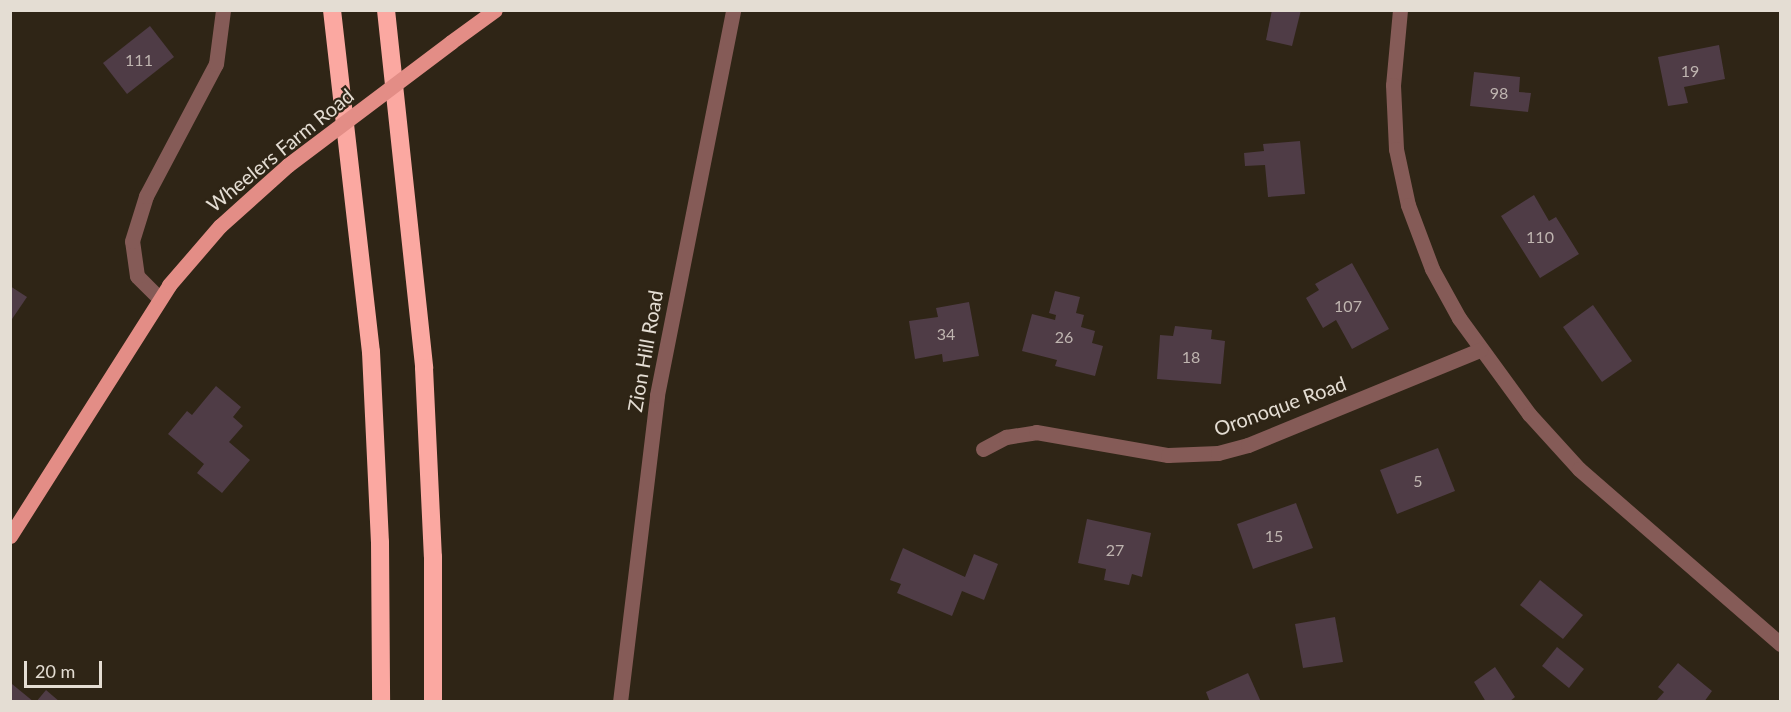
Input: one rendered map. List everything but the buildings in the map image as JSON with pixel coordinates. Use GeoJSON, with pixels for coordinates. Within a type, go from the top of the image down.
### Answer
{"type":"FeatureCollection","features":[{"type":"Feature","properties":{"kind":"highway"},"geometry":{"type":"LineString","coordinates":[[332,10],[370,352],[380,542],[381,702]]}},
{"type":"Feature","properties":{"kind":"highway"},"geometry":{"type":"LineString","coordinates":[[386,10],[424,368],[433,557],[434,702]]}},
{"type":"Feature","properties":{"kind":"main road","name":"Wheelers Farm Road"},"geometry":{"type":"LineString","coordinates":[[10,536],[159,298],[220,226],[288,165],[495,10]]}},
{"type":"Feature","properties":{"kind":"street"},"geometry":{"type":"LineString","coordinates":[[159,298],[137,276],[132,241],[146,196],[216,64],[223,10]]}},
{"type":"Feature","properties":{"kind":"street","name":"Zion Hill Road"},"geometry":{"type":"LineString","coordinates":[[620,702],[657,395],[733,10]]}},
{"type":"Feature","properties":{"kind":"street"},"geometry":{"type":"LineString","coordinates":[[1400,10],[1393,85],[1396,149],[1408,205],[1432,269],[1480,350],[1579,469],[1780,644]]}},
{"type":"Feature","properties":{"kind":"street","name":"Oronoque Road"},"geometry":{"type":"LineString","coordinates":[[983,449],[1006,437],[1036,432],[1168,455],[1218,453],[1248,445],[1480,350]]}}]}
